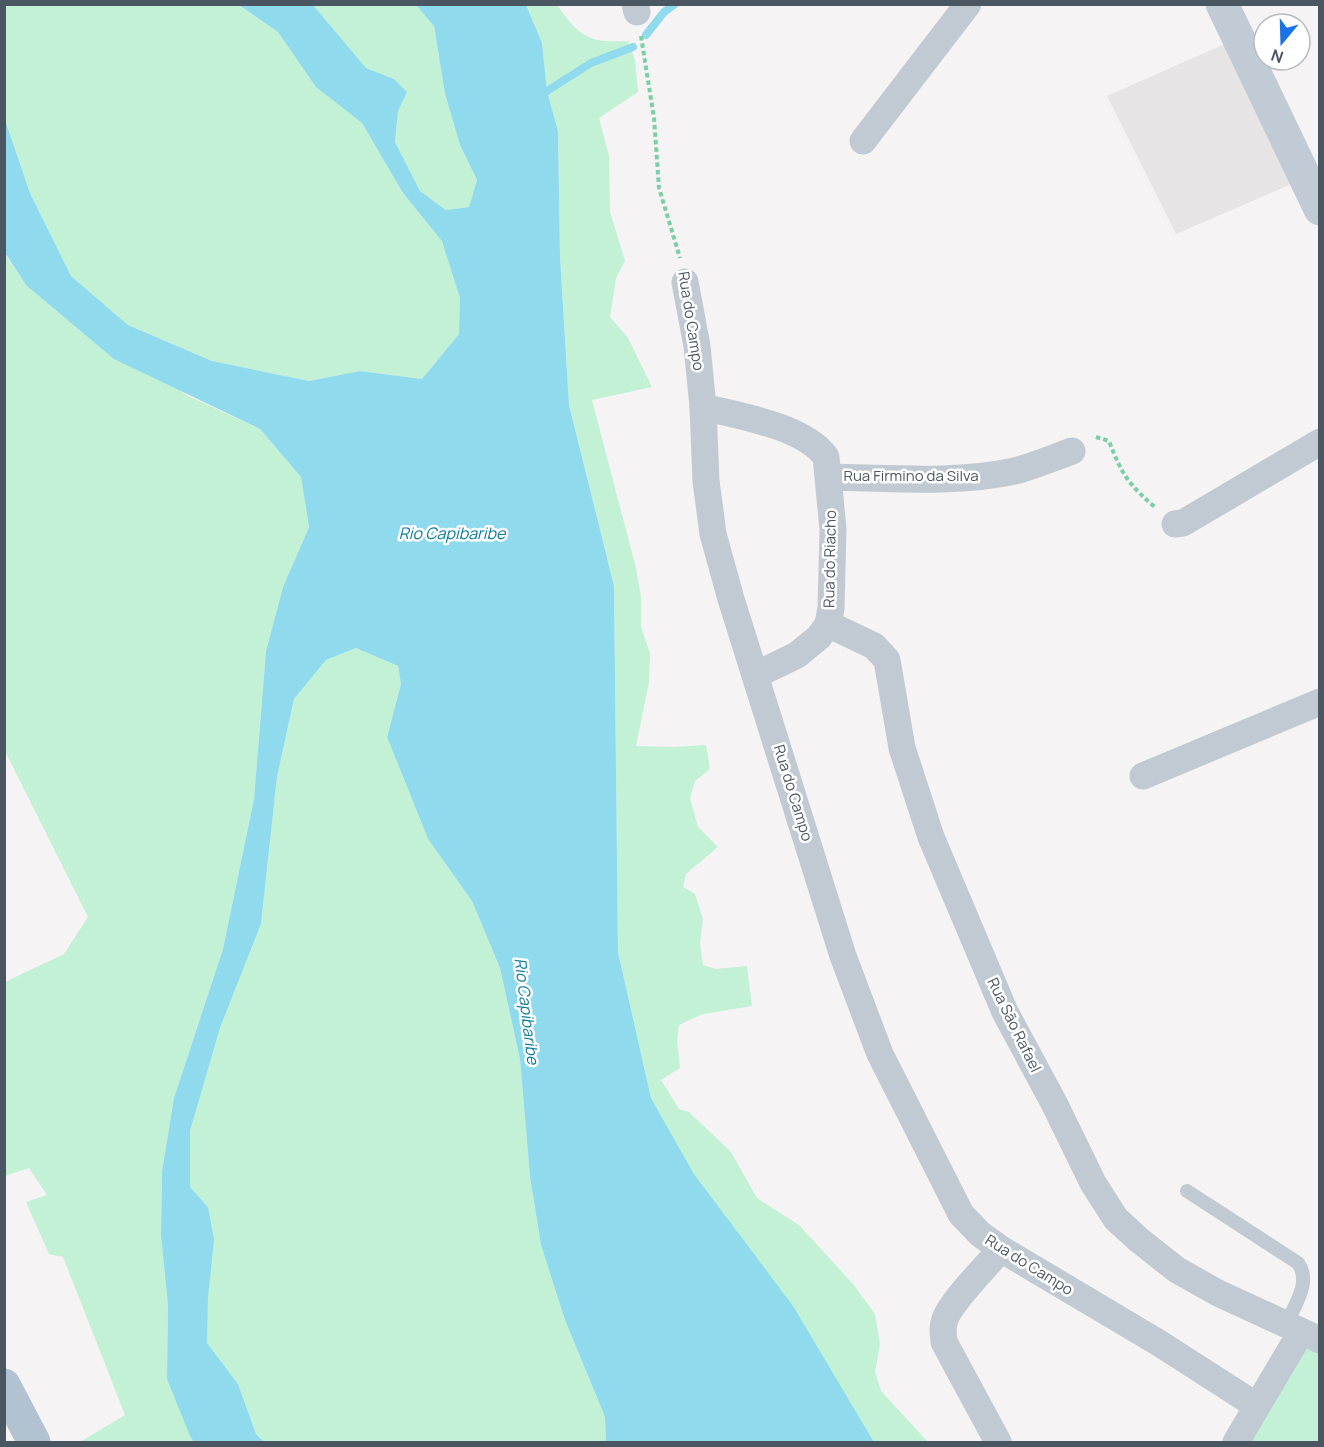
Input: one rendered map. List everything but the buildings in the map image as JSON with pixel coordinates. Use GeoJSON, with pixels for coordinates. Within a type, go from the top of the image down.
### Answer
{"type":"FeatureCollection","features":[{"type":"Feature","properties":{"kind":"main road"},"geometry":{"type":"LineString","coordinates":[[4,1384],[34,1443]]}},
{"type":"Feature","properties":{"kind":"street"},"geometry":{"type":"LineString","coordinates":[[863,141],[968,4]]}},
{"type":"Feature","properties":{"kind":"street"},"geometry":{"type":"LineString","coordinates":[[1222,4],[1320,209]]}},
{"type":"Feature","properties":{"kind":"street","name":"Rua do Campo"},"geometry":{"type":"LineString","coordinates":[[685,282],[697,346],[703,406],[706,481],[713,534],[731,599],[843,956],[880,1054],[961,1214],[980,1234],[1001,1249],[1159,1343],[1257,1406]]}},
{"type":"Feature","properties":{"kind":"street","name":"Rua Firmino da Silva"},"geometry":{"type":"LineString","coordinates":[[703,406],[770,425],[820,448],[826,458],[830,477],[978,477],[1017,470],[1072,451]]}},
{"type":"Feature","properties":{"kind":"street"},"geometry":{"type":"LineString","coordinates":[[1175,525],[1183,523],[1320,442]]}},
{"type":"Feature","properties":{"kind":"street","name":"Rua do Riacho"},"geometry":{"type":"LineString","coordinates":[[756,675],[797,655],[819,638],[828,624],[831,609],[833,529],[830,477]]}},
{"type":"Feature","properties":{"kind":"street","name":"Rua São Rafael"},"geometry":{"type":"LineString","coordinates":[[828,624],[874,646],[887,660],[902,747],[931,837],[1005,1012],[1054,1103],[1093,1183],[1116,1219],[1177,1270],[1218,1293],[1302,1332]]}},
{"type":"Feature","properties":{"kind":"street"},"geometry":{"type":"LineString","coordinates":[[1143,776],[1320,702]]}},
{"type":"Feature","properties":{"kind":"street"},"geometry":{"type":"LineString","coordinates":[[998,1443],[944,1342],[942,1329],[945,1317],[956,1302],[1001,1249]]}},
{"type":"Feature","properties":{"kind":"street"},"geometry":{"type":"LineString","coordinates":[[1236,1443],[1302,1332]]}},
{"type":"Feature","properties":{"kind":"lane"},"geometry":{"type":"LineString","coordinates":[[1187,1191],[1298,1263],[1304,1278],[1302,1332]]}},
{"type":"Feature","properties":{"kind":"path","name":"Rua do Campo"},"geometry":{"type":"LineString","coordinates":[[636,8],[654,118],[659,188],[677,245],[685,282]]}},
{"type":"Feature","properties":{"kind":"path"},"geometry":{"type":"LineString","coordinates":[[1072,451],[1093,436],[1109,441],[1120,470],[1136,490],[1175,525]]}},
{"type":"Feature","properties":{"kind":"shaded area"},"geometry":{"type":"Polygon","coordinates":[[[1227,43],[1294,183],[1176,234],[1107,96],[1227,43]]]}},
{"type":"Feature","properties":{"kind":"green space"},"geometry":{"type":"Polygon","coordinates":[[[4,5],[239,5],[278,32],[316,86],[362,123],[403,193],[443,241],[460,298],[459,334],[422,379],[360,371],[309,381],[212,361],[128,325],[71,276],[30,193],[5,120],[4,5]]]}},
{"type":"Feature","properties":{"kind":"green space"},"geometry":{"type":"Polygon","coordinates":[[[313,5],[416,5],[434,26],[445,94],[460,145],[477,180],[469,207],[446,210],[420,191],[395,142],[398,111],[394,79],[366,68],[313,5]]]}},
{"type":"Feature","properties":{"kind":"green space"},"geometry":{"type":"Polygon","coordinates":[[[526,5],[557,5],[572,24],[586,36],[603,41],[628,41],[635,60],[638,92],[599,118],[609,156],[610,212],[625,261],[616,278],[610,317],[628,338],[652,387],[592,400],[636,568],[641,597],[641,626],[650,654],[649,682],[636,746],[706,745],[710,769],[695,781],[690,798],[698,827],[718,847],[686,874],[683,887],[695,894],[703,919],[700,943],[703,965],[716,969],[747,966],[752,1006],[703,1014],[679,1025],[677,1040],[680,1068],[661,1080],[679,1109],[689,1112],[731,1152],[757,1198],[799,1225],[853,1284],[875,1314],[880,1344],[875,1372],[881,1391],[928,1442],[874,1442],[793,1307],[694,1174],[651,1098],[618,952],[614,586],[569,405],[560,256],[558,131],[547,91],[542,43],[526,5]]]}},
{"type":"Feature","properties":{"kind":"green space"},"geometry":{"type":"Polygon","coordinates":[[[4,253],[26,285],[186,395],[260,429],[301,477],[309,527],[283,587],[266,651],[254,799],[223,949],[174,1098],[162,1171],[161,1236],[168,1305],[167,1379],[194,1442],[80,1442],[125,1415],[63,1257],[49,1254],[26,1202],[47,1195],[29,1168],[5,1176],[5,982],[64,954],[88,917],[5,751],[4,253]]]}},
{"type":"Feature","properties":{"kind":"green space"},"geometry":{"type":"Polygon","coordinates":[[[356,648],[398,666],[401,684],[387,737],[428,839],[472,901],[500,968],[520,1059],[530,1177],[541,1245],[565,1320],[605,1417],[606,1442],[264,1442],[256,1434],[238,1384],[207,1343],[208,1207],[190,1187],[190,1131],[220,1028],[261,924],[277,777],[294,699],[326,660],[356,648]]]}},
{"type":"Feature","properties":{"kind":"green space"},"geometry":{"type":"Polygon","coordinates":[[[1301,1332],[1319,1340],[1319,1442],[1236,1442],[1301,1332]]]}},
{"type":"Feature","properties":{"kind":"water","name":"Rio Capibaribe"},"geometry":{"type":"Polygon","coordinates":[[[239,5],[313,5],[366,68],[394,79],[407,92],[398,111],[395,142],[420,191],[446,210],[469,207],[477,180],[460,145],[445,94],[434,26],[416,5],[526,5],[542,43],[547,91],[558,131],[560,256],[569,405],[614,586],[618,952],[651,1098],[694,1174],[793,1306],[874,1442],[606,1442],[605,1417],[565,1320],[541,1245],[530,1177],[520,1059],[500,968],[472,901],[428,839],[387,737],[401,684],[398,666],[356,648],[326,660],[294,699],[277,777],[261,924],[220,1028],[190,1131],[190,1187],[208,1207],[214,1240],[208,1297],[207,1343],[238,1384],[256,1434],[264,1442],[194,1442],[190,1436],[167,1379],[168,1305],[161,1236],[162,1171],[174,1098],[223,949],[254,799],[266,651],[283,587],[309,527],[301,477],[260,429],[114,359],[26,285],[5,253],[5,120],[30,193],[71,276],[128,325],[212,361],[309,381],[360,371],[422,379],[459,334],[460,298],[442,241],[403,193],[362,123],[316,87],[278,32],[239,5]]]}},
{"type":"Feature","properties":{"kind":"waterway"},"geometry":{"type":"LineString","coordinates":[[646,35],[664,12],[675,4]]}},
{"type":"Feature","properties":{"kind":"waterway"},"geometry":{"type":"LineString","coordinates":[[537,95],[591,63],[633,47]]}}]}
